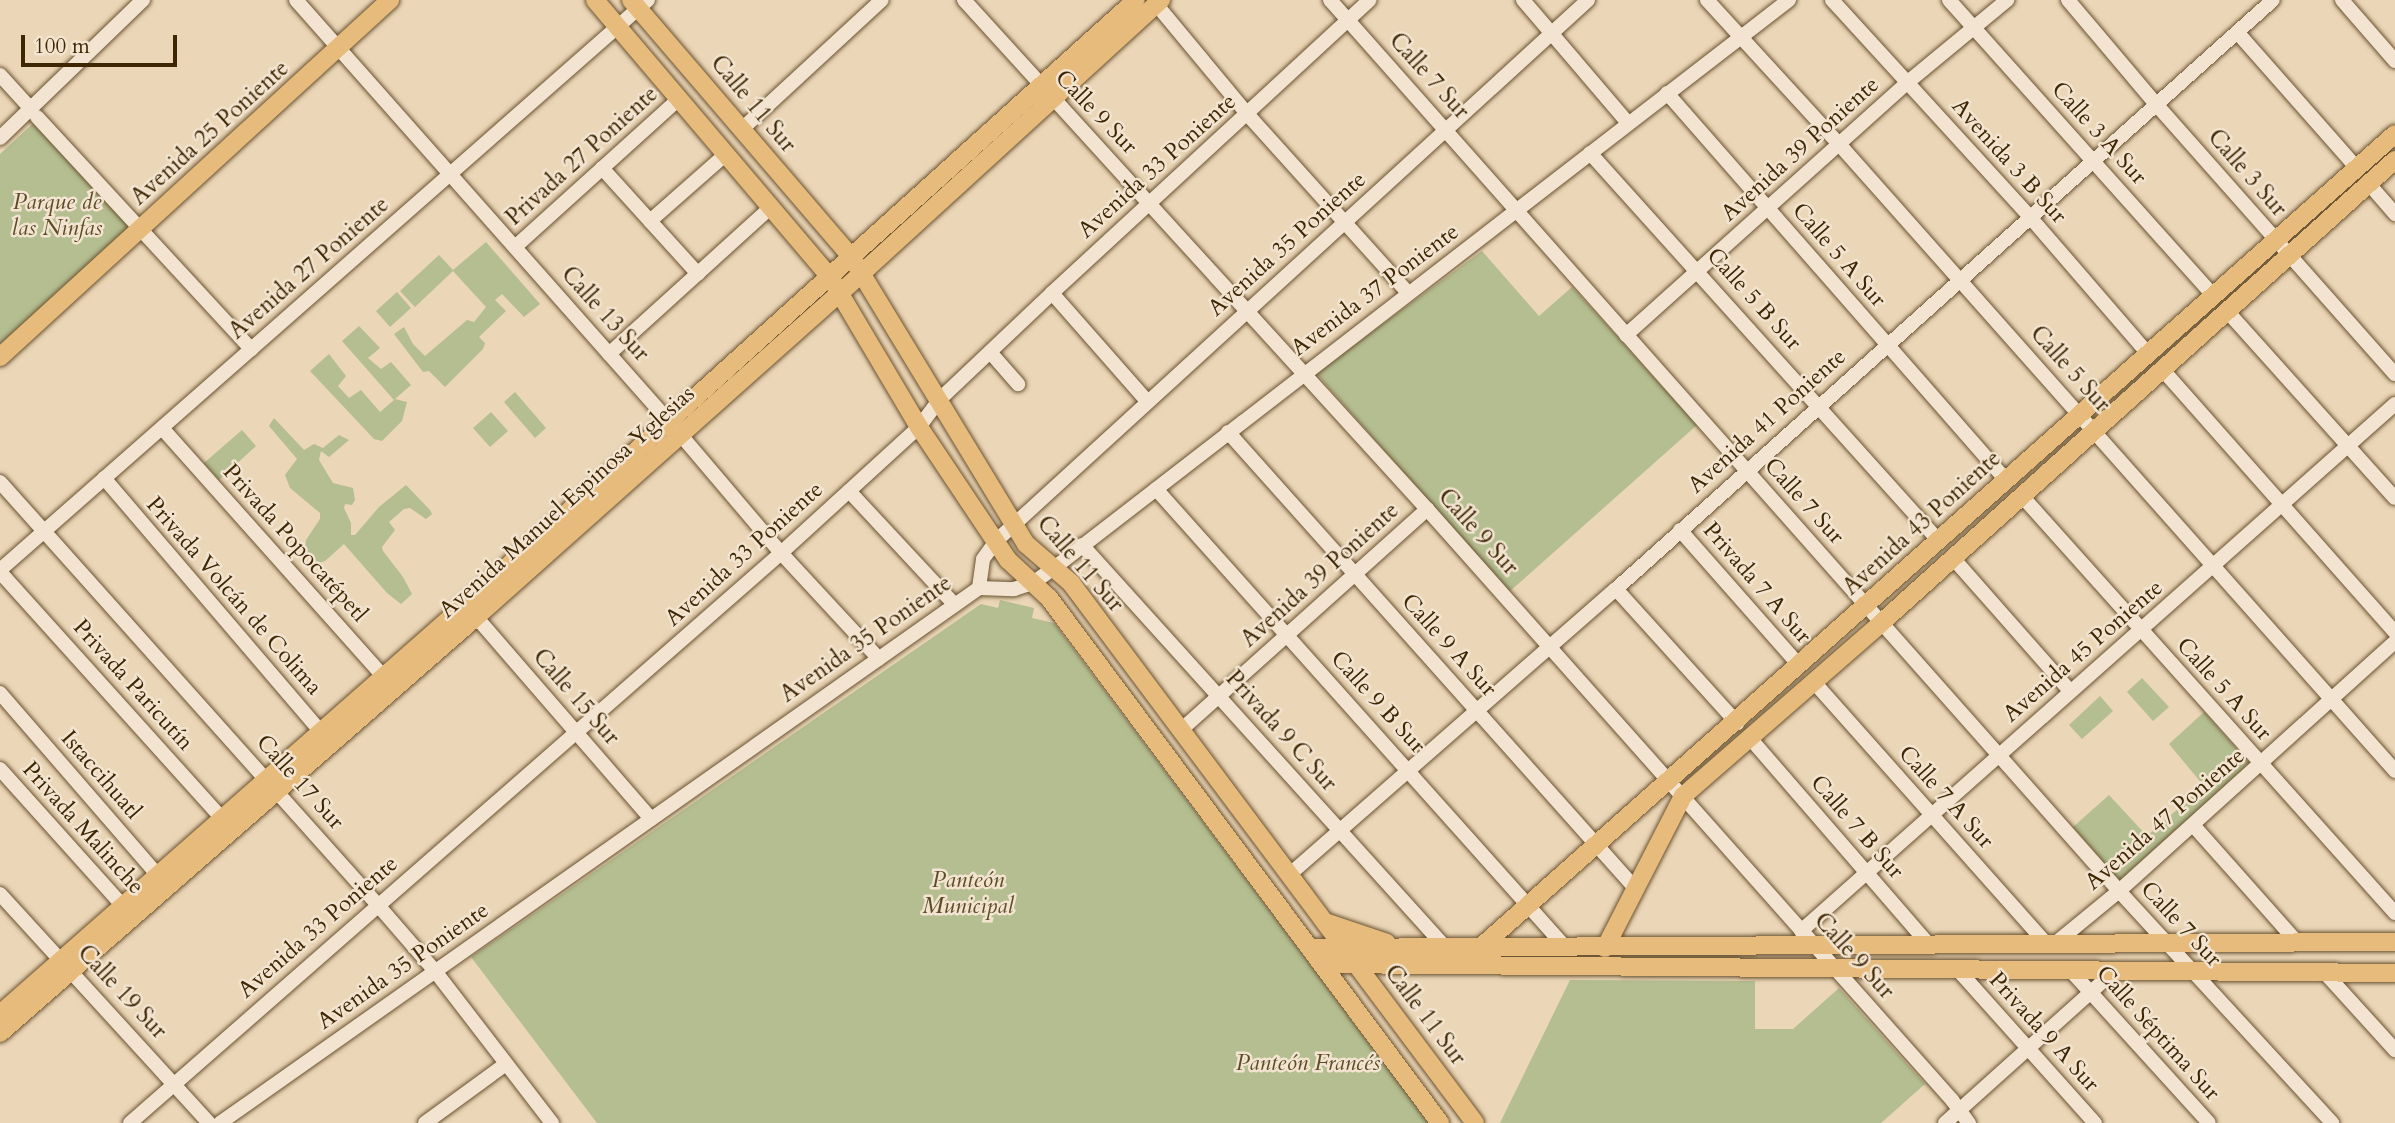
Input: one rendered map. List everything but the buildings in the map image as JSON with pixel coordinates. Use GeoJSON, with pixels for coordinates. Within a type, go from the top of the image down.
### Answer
{"type":"FeatureCollection","features":[{"type":"Feature","properties":{"kind":"main road","name":"Avenida 25 Poniente"},"geometry":{"type":"LineString","coordinates":[[0,357],[390,0]]}},
{"type":"Feature","properties":{"kind":"main road","name":"Calle 11 Sur"},"geometry":{"type":"LineString","coordinates":[[595,0],[620,26],[830,277],[919,427],[1008,560],[1049,598],[1440,1123]]}},
{"type":"Feature","properties":{"kind":"main road","name":"Avenida Manuel Espinosa Yglesias"},"geometry":{"type":"LineString","coordinates":[[674,427],[861,274],[1136,0]]}},
{"type":"Feature","properties":{"kind":"main road","name":"Avenida Manuel Espinosa Yglesias"},"geometry":{"type":"LineString","coordinates":[[2,1024],[226,823],[471,611],[674,427],[830,277],[1045,93],[1159,2]]}},
{"type":"Feature","properties":{"kind":"main road","name":"Calle 11 Sur"},"geometry":{"type":"LineString","coordinates":[[640,3],[742,129],[852,258],[1001,502],[1020,519],[1026,544],[1071,583],[1475,1123]]}},
{"type":"Feature","properties":{"kind":"main road","name":"Avenida 43 Poniente"},"geometry":{"type":"LineString","coordinates":[[1481,947],[1737,723],[2005,479],[2149,355],[2395,134]]}},
{"type":"Feature","properties":{"kind":"main road","name":"Avenida 43 Poniente"},"geometry":{"type":"LineString","coordinates":[[1605,948],[1683,796],[1881,623],[2395,160]]}},
{"type":"Feature","properties":{"kind":"main road"},"geometry":{"type":"LineString","coordinates":[[1325,922],[1401,948]]}},
{"type":"Feature","properties":{"kind":"main road"},"geometry":{"type":"LineString","coordinates":[[1310,948],[2395,942]]}},
{"type":"Feature","properties":{"kind":"main road"},"geometry":{"type":"LineString","coordinates":[[2167,943],[2262,957],[2395,964]]}},
{"type":"Feature","properties":{"kind":"main road"},"geometry":{"type":"LineString","coordinates":[[2194,971],[2262,957],[2395,952]]}},
{"type":"Feature","properties":{"kind":"main road"},"geometry":{"type":"LineString","coordinates":[[1322,964],[2073,973],[2395,973]]}},
{"type":"Feature","properties":{"kind":"street"},"geometry":{"type":"LineString","coordinates":[[0,138],[34,113],[143,0]]}},
{"type":"Feature","properties":{"kind":"street","name":"Calle 13 Sur"},"geometry":{"type":"LineString","coordinates":[[296,0],[674,427],[781,553],[879,659]]}},
{"type":"Feature","properties":{"kind":"street"},"geometry":{"type":"LineString","coordinates":[[742,129],[883,0]]}},
{"type":"Feature","properties":{"kind":"street","name":"Calle 9 Sur"},"geometry":{"type":"LineString","coordinates":[[964,0],[1045,93],[1150,202],[1302,375],[1427,509],[1835,970],[1958,1105],[1980,1123]]}},
{"type":"Feature","properties":{"kind":"street","name":"Calle 7 Sur"},"geometry":{"type":"LineString","coordinates":[[1330,0],[2119,891],[2332,1123]]}},
{"type":"Feature","properties":{"kind":"street","name":"Avenida 33 Poniente"},"geometry":{"type":"LineString","coordinates":[[130,1123],[781,553],[919,427],[940,399],[1052,293],[1370,0]]}},
{"type":"Feature","properties":{"kind":"street"},"geometry":{"type":"LineString","coordinates":[[1523,0],[1628,123]]}},
{"type":"Feature","properties":{"kind":"street","name":"Avenida 35 Poniente"},"geometry":{"type":"LineString","coordinates":[[220,1123],[979,588],[983,559],[996,541],[1588,0]]}},
{"type":"Feature","properties":{"kind":"street","name":"Calle 5 Sur"},"geometry":{"type":"LineString","coordinates":[[1707,0],[1960,279],[2395,771]]}},
{"type":"Feature","properties":{"kind":"street","name":"Avenida 37 Poniente"},"geometry":{"type":"LineString","coordinates":[[979,588],[1002,591],[1033,583],[1054,568],[1790,0]]}},
{"type":"Feature","properties":{"kind":"street","name":"Avenida 3 B Sur"},"geometry":{"type":"LineString","coordinates":[[1832,0],[2030,217],[2149,355]]}},
{"type":"Feature","properties":{"kind":"street","name":"Calle 3 A Sur"},"geometry":{"type":"LineString","coordinates":[[1949,0],[2214,296]]}},
{"type":"Feature","properties":{"kind":"street","name":"Avenida 39 Poniente"},"geometry":{"type":"LineString","coordinates":[[1626,335],[1908,82],[2007,0]]}},
{"type":"Feature","properties":{"kind":"street","name":"Calle 3 Sur"},"geometry":{"type":"LineString","coordinates":[[2068,0],[2155,103],[2395,374]]}},
{"type":"Feature","properties":{"kind":"street","name":"Avenida 41 Poniente"},"geometry":{"type":"LineString","coordinates":[[1289,875],[1616,589],[1745,470],[2273,0]]}},
{"type":"Feature","properties":{"kind":"street"},"geometry":{"type":"LineString","coordinates":[[2342,0],[2395,61]]}},
{"type":"Feature","properties":{"kind":"street"},"geometry":{"type":"LineString","coordinates":[[1159,2],[1248,115],[1408,293]]}},
{"type":"Feature","properties":{"kind":"street","name":"Avenida 27 Poniente"},"geometry":{"type":"LineString","coordinates":[[0,571],[620,26],[640,3]]}},
{"type":"Feature","properties":{"kind":"street"},"geometry":{"type":"LineString","coordinates":[[2237,32],[2357,168]]}},
{"type":"Feature","properties":{"kind":"street"},"geometry":{"type":"LineString","coordinates":[[0,75],[251,349]]}},
{"type":"Feature","properties":{"kind":"street","name":"Calle 5 A Sur"},"geometry":{"type":"LineString","coordinates":[[1667,93],[2005,479]]}},
{"type":"Feature","properties":{"kind":"street","name":"Privada 27 Poniente"},"geometry":{"type":"LineString","coordinates":[[515,247],[680,98]]}},
{"type":"Feature","properties":{"kind":"street"},"geometry":{"type":"LineString","coordinates":[[650,221],[726,153]]}},
{"type":"Feature","properties":{"kind":"street","name":"Calle 5 B Sur"},"geometry":{"type":"LineString","coordinates":[[1590,153],[1698,270],[1938,541]]}},
{"type":"Feature","properties":{"kind":"street"},"geometry":{"type":"LineString","coordinates":[[602,168],[698,274]]}},
{"type":"Feature","properties":{"kind":"street"},"geometry":{"type":"LineString","coordinates":[[2369,184],[2395,214]]}},
{"type":"Feature","properties":{"kind":"street"},"geometry":{"type":"LineString","coordinates":[[609,354],[771,207]]}},
{"type":"Feature","properties":{"kind":"street"},"geometry":{"type":"LineString","coordinates":[[1052,293],[1147,401]]}},
{"type":"Feature","properties":{"kind":"street"},"geometry":{"type":"LineString","coordinates":[[2227,311],[2395,498]]}},
{"type":"Feature","properties":{"kind":"street"},"geometry":{"type":"LineString","coordinates":[[990,352],[1018,384]]}},
{"type":"Feature","properties":{"kind":"street"},"geometry":{"type":"LineString","coordinates":[[2162,369],[2395,632]]}},
{"type":"Feature","properties":{"kind":"street","name":"Avenida 45 Poniente"},"geometry":{"type":"LineString","coordinates":[[1801,931],[2395,404]]}},
{"type":"Feature","properties":{"kind":"street","name":"Privada Popocatépetl"},"geometry":{"type":"LineString","coordinates":[[162,428],[388,682]]}},
{"type":"Feature","properties":{"kind":"street","name":"Calle 9 A Sur"},"geometry":{"type":"LineString","coordinates":[[1228,432],[1635,888]]}},
{"type":"Feature","properties":{"kind":"street","name":"Privada Volcán de Colima"},"geometry":{"type":"LineString","coordinates":[[104,478],[325,736]]}},
{"type":"Feature","properties":{"kind":"street","name":"Calle 17 Sur"},"geometry":{"type":"LineString","coordinates":[[0,482],[272,783],[435,971],[552,1123]]}},
{"type":"Feature","properties":{"kind":"street","name":"Calle 9 B Sur"},"geometry":{"type":"LineString","coordinates":[[1156,489],[1565,947]]}},
{"type":"Feature","properties":{"kind":"street"},"geometry":{"type":"LineString","coordinates":[[849,491],[953,604]]}},
{"type":"Feature","properties":{"kind":"street","name":"Calle 5 A Sur"},"geometry":{"type":"LineString","coordinates":[[2021,495],[2395,913]]}},
{"type":"Feature","properties":{"kind":"street","name":"Avenida 39 Poniente"},"geometry":{"type":"LineString","coordinates":[[1181,730],[1427,509]]}},
{"type":"Feature","properties":{"kind":"street","name":"Privada 7 A Sur"},"geometry":{"type":"LineString","coordinates":[[1680,530],[1800,666]]}},
{"type":"Feature","properties":{"kind":"street","name":"Privada 9 C Sur"},"geometry":{"type":"LineString","coordinates":[[1082,545],[1445,947]]}},
{"type":"Feature","properties":{"kind":"street"},"geometry":{"type":"LineString","coordinates":[[1952,557],[2070,691]]}},
{"type":"Feature","properties":{"kind":"street","name":"Privada Paricutín"},"geometry":{"type":"LineString","coordinates":[[0,571],[226,823]]}},
{"type":"Feature","properties":{"kind":"street"},"geometry":{"type":"LineString","coordinates":[[1616,589],[1737,723]]}},
{"type":"Feature","properties":{"kind":"street","name":"Calle 15 Sur"},"geometry":{"type":"LineString","coordinates":[[471,611],[651,819]]}},
{"type":"Feature","properties":{"kind":"street","name":"Avenida 47 Poniente"},"geometry":{"type":"LineString","coordinates":[[2052,942],[2119,891],[2395,642]]}},
{"type":"Feature","properties":{"kind":"street","name":"Calle 7 A Sur"},"geometry":{"type":"LineString","coordinates":[[1813,681],[1932,817],[2052,942]]}},
{"type":"Feature","properties":{"kind":"street","name":"Istaccihuatl"},"geometry":{"type":"LineString","coordinates":[[0,693],[162,880]]}},
{"type":"Feature","properties":{"kind":"street","name":"Calle 7 B Sur"},"geometry":{"type":"LineString","coordinates":[[1749,737],[1930,946]]}},
{"type":"Feature","properties":{"kind":"street","name":"Privada Malinche"},"geometry":{"type":"LineString","coordinates":[[0,769],[127,911]]}},
{"type":"Feature","properties":{"kind":"street"},"geometry":{"type":"LineString","coordinates":[[2193,825],[2296,941]]}},
{"type":"Feature","properties":{"kind":"street","name":"Calle 19 Sur"},"geometry":{"type":"LineString","coordinates":[[0,894],[209,1123]]}},
{"type":"Feature","properties":{"kind":"street","name":"Privada 9 A Sur"},"geometry":{"type":"LineString","coordinates":[[1959,971],[2095,1123]]}},
{"type":"Feature","properties":{"kind":"street","name":"Calle Séptima Sur"},"geometry":{"type":"LineString","coordinates":[[2073,973],[2209,1123]]}},
{"type":"Feature","properties":{"kind":"street"},"geometry":{"type":"LineString","coordinates":[[1945,1123],[1958,1105],[2028,1048],[2112,973]]}},
{"type":"Feature","properties":{"kind":"street"},"geometry":{"type":"LineString","coordinates":[[2326,974],[2395,1050]]}},
{"type":"Feature","properties":{"kind":"street"},"geometry":{"type":"LineString","coordinates":[[425,1123],[506,1064]]}},
{"type":"Feature","properties":{"kind":"street","name":"Calle 9 Sur"},"geometry":{"type":"LineString","coordinates":[[1958,1105],[1969,1123]]}},
{"type":"Feature","properties":{"kind":"green space","name":"Parque de las Ninfas"},"geometry":{"type":"Polygon","coordinates":[[[40,117],[138,219],[0,345],[0,154],[40,117]]]}},
{"type":"Feature","properties":{"kind":"green space"},"geometry":{"type":"Polygon","coordinates":[[[486,242],[540,304],[524,317],[502,294],[495,300],[506,311],[479,337],[485,343],[483,349],[445,387],[429,371],[423,372],[394,334],[404,327],[413,344],[425,356],[467,320],[474,322],[486,307],[453,271],[415,307],[400,291],[439,255],[453,270],[486,242]]]}},
{"type":"Feature","properties":{"kind":"green space"},"geometry":{"type":"Polygon","coordinates":[[[1482,251],[1539,316],[1572,287],[1697,425],[1509,592],[1316,373],[1482,251]]]}},
{"type":"Feature","properties":{"kind":"green space"},"geometry":{"type":"Polygon","coordinates":[[[397,292],[411,308],[390,327],[376,311],[397,292]]]}},
{"type":"Feature","properties":{"kind":"green space"},"geometry":{"type":"Polygon","coordinates":[[[359,326],[380,348],[368,358],[381,369],[391,362],[411,385],[395,399],[407,402],[402,421],[382,441],[374,439],[310,371],[329,354],[346,376],[338,386],[349,398],[361,390],[380,412],[394,400],[342,341],[359,326]]]}},
{"type":"Feature","properties":{"kind":"green space"},"geometry":{"type":"Polygon","coordinates":[[[515,392],[546,428],[535,438],[504,402],[515,392]]]}},
{"type":"Feature","properties":{"kind":"green space"},"geometry":{"type":"Polygon","coordinates":[[[491,412],[508,431],[490,447],[473,428],[491,412]]]}},
{"type":"Feature","properties":{"kind":"green space"},"geometry":{"type":"Polygon","coordinates":[[[274,418],[304,450],[314,444],[323,448],[339,435],[349,440],[329,457],[321,451],[319,460],[333,483],[353,488],[355,500],[352,505],[345,504],[344,508],[351,523],[351,535],[355,535],[379,507],[406,485],[430,510],[432,514],[426,519],[410,508],[404,509],[389,522],[395,530],[382,547],[383,551],[412,594],[401,604],[387,593],[344,544],[325,561],[316,564],[310,560],[305,551],[306,540],[320,519],[320,513],[290,488],[285,475],[297,459],[269,426],[274,418]]]}},
{"type":"Feature","properties":{"kind":"green space"},"geometry":{"type":"Polygon","coordinates":[[[242,430],[256,446],[219,480],[204,463],[242,430]]]}},
{"type":"Feature","properties":{"kind":"green space","name":"Panteón Municipal"},"geometry":{"type":"Polygon","coordinates":[[[1000,600],[1034,608],[1032,618],[1054,623],[1429,1123],[597,1123],[471,957],[981,604],[998,608],[1000,600]]]}},
{"type":"Feature","properties":{"kind":"green space"},"geometry":{"type":"Polygon","coordinates":[[[2142,678],[2169,707],[2153,721],[2127,692],[2142,678]]]}},
{"type":"Feature","properties":{"kind":"green space"},"geometry":{"type":"Polygon","coordinates":[[[2100,696],[2113,711],[2082,739],[2069,725],[2100,696]]]}},
{"type":"Feature","properties":{"kind":"green space"},"geometry":{"type":"Polygon","coordinates":[[[2204,712],[2250,764],[2127,882],[2119,880],[2073,827],[2109,795],[2147,836],[2204,786],[2169,744],[2204,712]]]}},
{"type":"Feature","properties":{"kind":"green space"},"geometry":{"type":"Polygon","coordinates":[[[1570,980],[1755,981],[1755,1029],[1793,1029],[1839,988],[1925,1084],[1881,1123],[1500,1123],[1570,980]]]}},
{"type":"Feature","properties":{"kind":"park label","name":"Panteón Francés"},"geometry":{"type":"Point","coordinates":[1308,1063]}}]}
